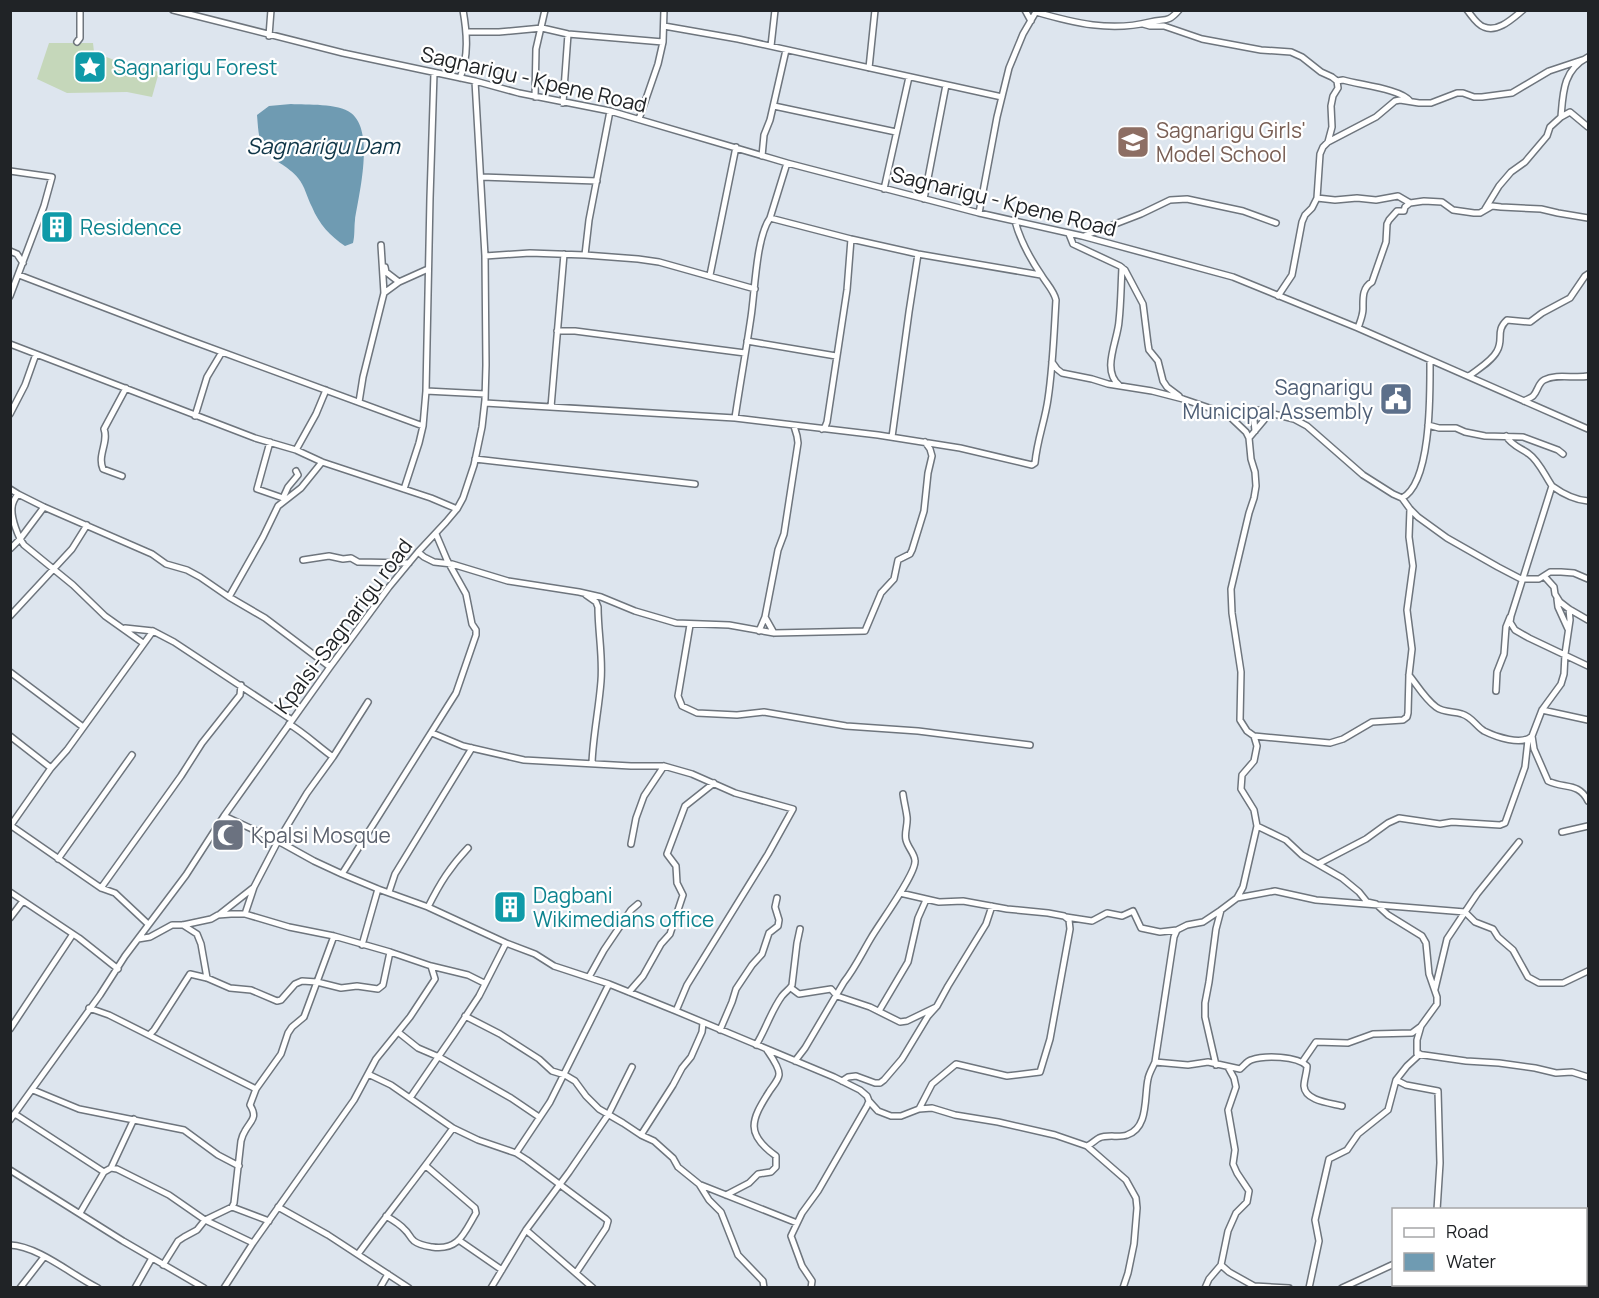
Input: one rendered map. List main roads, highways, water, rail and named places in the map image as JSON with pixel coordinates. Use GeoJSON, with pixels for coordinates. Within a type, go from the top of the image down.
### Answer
{"type":"FeatureCollection","features":[{"type":"Feature","properties":{"kind":"water","name":"Sagnarigu Dam"},"geometry":{"type":"Polygon","coordinates":[[[291,104],[338,108],[351,113],[358,122],[362,134],[364,163],[353,243],[345,246],[334,238],[318,219],[300,181],[290,170],[270,156],[261,143],[257,115],[269,106],[291,104]]]}},
{"type":"Feature","properties":{"kind":"place","name":"Sagnarigu Forest"},"geometry":{"type":"Point","coordinates":[90,67]}},
{"type":"Feature","properties":{"kind":"place","name":"Sagnarigu Girls' Model School"},"geometry":{"type":"Point","coordinates":[1133,142]}},
{"type":"Feature","properties":{"kind":"place","name":"Residence"},"geometry":{"type":"Point","coordinates":[57,227]}},
{"type":"Feature","properties":{"kind":"place","name":"Sagnarigu Municipal Assembly"},"geometry":{"type":"Point","coordinates":[1396,399]}},
{"type":"Feature","properties":{"kind":"place","name":"Kpalsi Mosque"},"geometry":{"type":"Point","coordinates":[228,835]}},
{"type":"Feature","properties":{"kind":"place","name":"Dagbani Wikimedians office"},"geometry":{"type":"Point","coordinates":[510,907]}}]}
